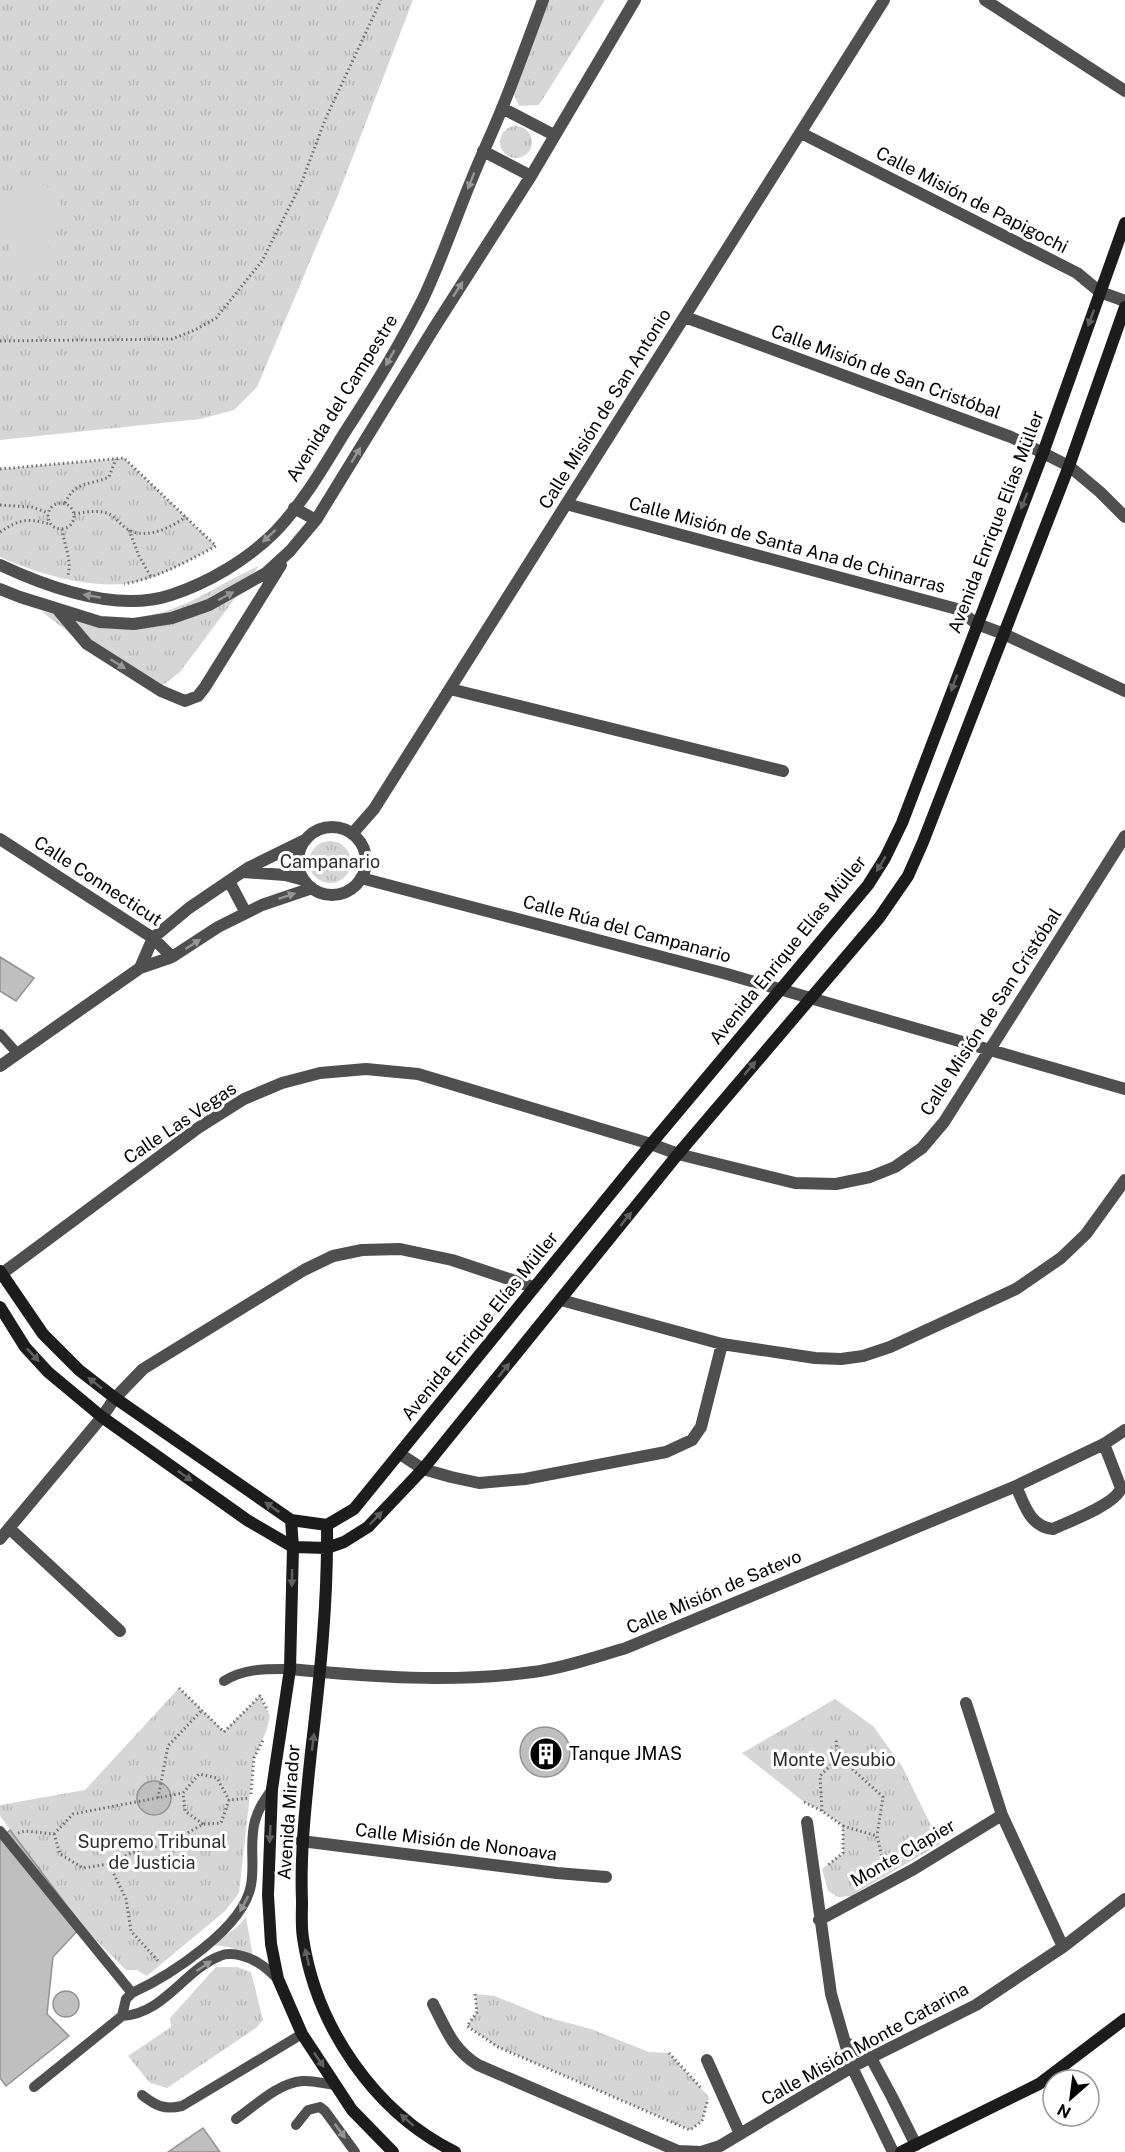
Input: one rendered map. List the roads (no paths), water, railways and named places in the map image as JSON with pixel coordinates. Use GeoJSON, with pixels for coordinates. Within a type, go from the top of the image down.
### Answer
{"type":"FeatureCollection","features":[{"type":"Feature","properties":{"kind":"main road","name":"Avenida Enrique Elías Müller"},"geometry":{"type":"LineString","coordinates":[[327,1525],[354,1509],[533,1287],[868,885],[885,858],[902,823],[1043,453],[1125,223]]}},
{"type":"Feature","properties":{"kind":"main road"},"geometry":{"type":"LineString","coordinates":[[0,1307],[25,1347],[48,1371],[102,1417],[247,1520],[293,1547],[327,1548],[344,1542],[368,1527],[423,1469],[678,1154],[879,918],[908,876],[1069,466],[1125,307]]}},
{"type":"Feature","properties":{"kind":"main road"},"geometry":{"type":"LineString","coordinates":[[1,1274],[43,1334],[79,1370],[115,1398],[291,1520],[327,1525]]}},
{"type":"Feature","properties":{"kind":"main road","name":"Avenida Mirador"},"geometry":{"type":"LineString","coordinates":[[291,1520],[293,1547],[290,1668],[272,1789],[268,1895],[271,1944],[278,1979],[302,2034],[352,2110],[393,2152]]}},
{"type":"Feature","properties":{"kind":"main road","name":"Avenida Mirador"},"geometry":{"type":"LineString","coordinates":[[327,1525],[321,1672],[301,1840],[303,1937],[315,1993],[339,2042],[367,2079],[407,2123],[455,2152]]}},
{"type":"Feature","properties":{"kind":"main road"},"geometry":{"type":"LineString","coordinates":[[901,2152],[1039,2084],[1125,2019]]}},
{"type":"Feature","properties":{"kind":"street","name":"Avenida del Campestre"},"geometry":{"type":"LineString","coordinates":[[0,565],[63,591],[98,598],[134,601],[169,596],[224,571],[275,531],[318,476],[366,400],[424,297],[502,108],[543,0]]}},
{"type":"Feature","properties":{"kind":"street"},"geometry":{"type":"LineString","coordinates":[[0,589],[59,611],[100,622],[134,624],[172,618],[209,605],[266,573],[290,551],[316,520],[531,176],[635,0]]}},
{"type":"Feature","properties":{"kind":"street","name":"Calle Misión de San Antonio"},"geometry":{"type":"LineString","coordinates":[[352,834],[374,809],[884,0]]}},
{"type":"Feature","properties":{"kind":"street"},"geometry":{"type":"LineString","coordinates":[[985,0],[1125,91]]}},
{"type":"Feature","properties":{"kind":"street"},"geometry":{"type":"LineString","coordinates":[[502,108],[554,135]]}},
{"type":"Feature","properties":{"kind":"street","name":"Calle Misión de Papigochi"},"geometry":{"type":"LineString","coordinates":[[801,133],[1077,273],[1100,292],[1125,301]]}},
{"type":"Feature","properties":{"kind":"street"},"geometry":{"type":"LineString","coordinates":[[483,151],[531,176]]}},
{"type":"Feature","properties":{"kind":"street","name":"Calle Misión de San Cristóbal"},"geometry":{"type":"LineString","coordinates":[[685,317],[1011,437],[1069,466],[1125,516]]}},
{"type":"Feature","properties":{"kind":"street","name":"Calle Misión de Santa Ana de Chinarras"},"geometry":{"type":"LineString","coordinates":[[566,504],[957,609],[976,624],[1004,634],[1125,691]]}},
{"type":"Feature","properties":{"kind":"street"},"geometry":{"type":"LineString","coordinates":[[294,508],[316,520]]}},
{"type":"Feature","properties":{"kind":"street"},"geometry":{"type":"LineString","coordinates":[[59,611],[87,644],[167,694],[185,701],[198,696],[205,687],[290,551]]}},
{"type":"Feature","properties":{"kind":"street"},"geometry":{"type":"LineString","coordinates":[[20,597],[28,578]]}},
{"type":"Feature","properties":{"kind":"street"},"geometry":{"type":"LineString","coordinates":[[450,688],[783,771]]}},
{"type":"Feature","properties":{"kind":"street"},"geometry":{"type":"LineString","coordinates":[[140,968],[153,938],[189,908],[242,872],[305,840],[313,833],[333,827],[343,829],[352,834],[364,850],[365,869],[361,878],[354,887],[344,893],[333,895],[322,893],[308,884],[285,875],[242,872]]}},
{"type":"Feature","properties":{"kind":"street","name":"Calle Misión de San Cristóbal"},"geometry":{"type":"LineString","coordinates":[[651,1144],[678,1154],[795,1183],[836,1184],[870,1177],[895,1167],[921,1148],[944,1122],[1125,836]]}},
{"type":"Feature","properties":{"kind":"street","name":"Calle Connecticut"},"geometry":{"type":"LineString","coordinates":[[0,839],[153,938],[172,957]]}},
{"type":"Feature","properties":{"kind":"street"},"geometry":{"type":"LineString","coordinates":[[305,840],[298,860],[299,871],[308,884]]}},
{"type":"Feature","properties":{"kind":"street","name":"Calle Rúa del Campanario"},"geometry":{"type":"LineString","coordinates":[[361,878],[727,974],[1125,1089]]}},
{"type":"Feature","properties":{"kind":"street"},"geometry":{"type":"LineString","coordinates":[[229,881],[246,913]]}},
{"type":"Feature","properties":{"kind":"street"},"geometry":{"type":"LineString","coordinates":[[0,1066],[140,968],[172,957],[218,927],[308,884]]}},
{"type":"Feature","properties":{"kind":"street","name":"Calle Las Vegas"},"geometry":{"type":"LineString","coordinates":[[1,1274],[198,1128],[244,1099],[282,1083],[321,1073],[366,1069],[418,1074],[651,1144]]}},
{"type":"Feature","properties":{"kind":"street"},"geometry":{"type":"LineString","coordinates":[[561,1300],[722,1344],[814,1358],[841,1359],[863,1356],[890,1347],[1016,1289],[1061,1258],[1086,1234],[1125,1180]]}},
{"type":"Feature","properties":{"kind":"street"},"geometry":{"type":"LineString","coordinates":[[0,1539],[102,1417],[115,1398],[143,1369],[304,1270],[333,1256],[362,1250],[400,1249],[452,1260],[533,1287]]}},
{"type":"Feature","properties":{"kind":"street"},"geometry":{"type":"LineString","coordinates":[[400,1454],[423,1469],[479,1483],[525,1479],[678,1448],[692,1440],[701,1427],[722,1344]]}},
{"type":"Feature","properties":{"kind":"street","name":"Calle Misión de Satevo"},"geometry":{"type":"LineString","coordinates":[[290,1668],[439,1679],[535,1672],[586,1660],[626,1648],[1016,1486],[1104,1444],[1125,1430]]}},
{"type":"Feature","properties":{"kind":"street"},"geometry":{"type":"LineString","coordinates":[[1016,1486],[1033,1521],[1038,1526],[1053,1529],[1110,1501],[1120,1493],[1121,1488],[1104,1444]]}},
{"type":"Feature","properties":{"kind":"street"},"geometry":{"type":"LineString","coordinates":[[9,1528],[120,1631]]}},
{"type":"Feature","properties":{"kind":"street"},"geometry":{"type":"LineString","coordinates":[[966,1703],[1002,1815],[1064,1947]]}},
{"type":"Feature","properties":{"kind":"street","name":"Monte Clapier"},"geometry":{"type":"LineString","coordinates":[[819,1920],[901,1876],[1002,1815]]}},
{"type":"Feature","properties":{"kind":"street"},"geometry":{"type":"LineString","coordinates":[[807,1821],[831,1994],[852,2067],[893,2152]]}},
{"type":"Feature","properties":{"kind":"street","name":"Calle Misión de Nonoava"},"geometry":{"type":"LineString","coordinates":[[301,1840],[557,1873],[606,1877]]}},
{"type":"Feature","properties":{"kind":"street","name":"Calle Misión Monte Catarina"},"geometry":{"type":"LineString","coordinates":[[433,2004],[456,2048],[478,2065],[678,2151],[701,2152],[720,2146],[852,2067],[976,2005],[1064,1947],[1125,1899]]}},
{"type":"Feature","properties":{"kind":"street"},"geometry":{"type":"LineString","coordinates":[[845,2042],[871,2058],[916,2145]]}},
{"type":"Feature","properties":{"kind":"street"},"geometry":{"type":"LineString","coordinates":[[707,2060],[740,2134]]}},
{"type":"Feature","properties":{"kind":"lane"},"geometry":{"type":"LineString","coordinates":[[0,1034],[17,1053]]}},
{"type":"Feature","properties":{"kind":"lane"},"geometry":{"type":"LineString","coordinates":[[224,1681],[234,1675],[256,1669],[290,1668]]}},
{"type":"Feature","properties":{"kind":"lane"},"geometry":{"type":"LineString","coordinates":[[122,2016],[126,1999],[132,1993],[181,1965],[236,1918],[246,1901],[251,1886],[254,1823],[261,1805],[272,1789]]}},
{"type":"Feature","properties":{"kind":"lane"},"geometry":{"type":"LineString","coordinates":[[0,1831],[132,1993]]}},
{"type":"Feature","properties":{"kind":"lane"},"geometry":{"type":"LineString","coordinates":[[34,2087],[122,2016],[133,2015],[158,2002],[199,1969],[221,1955],[232,1954],[247,1958],[261,1964],[278,1979]]}},
{"type":"Feature","properties":{"kind":"lane"},"geometry":{"type":"LineString","coordinates":[[147,1986],[158,2002]]}},
{"type":"Feature","properties":{"kind":"lane"},"geometry":{"type":"LineString","coordinates":[[142,2095],[156,2106],[169,2109],[182,2106],[302,2034]]}},
{"type":"Feature","properties":{"kind":"lane"},"geometry":{"type":"LineString","coordinates":[[236,2119],[290,2084],[303,2081],[336,2085]]}},
{"type":"Feature","properties":{"kind":"lane"},"geometry":{"type":"LineString","coordinates":[[296,2125],[308,2110],[320,2107],[325,2110],[355,2152]]}},
{"type":"Feature","properties":{"kind":"place","name":"Tanque JMAS"},"geometry":{"type":"Point","coordinates":[546,1754]}},
{"type":"Feature","properties":{"kind":"park label","name":"Campanario"},"geometry":{"type":"Point","coordinates":[330,862]}},
{"type":"Feature","properties":{"kind":"park label","name":"Monte Vesubio"},"geometry":{"type":"Point","coordinates":[834,1760]}},
{"type":"Feature","properties":{"kind":"park label","name":"Supremo Tribunal de Justicia"},"geometry":{"type":"Point","coordinates":[152,1852]}}]}
